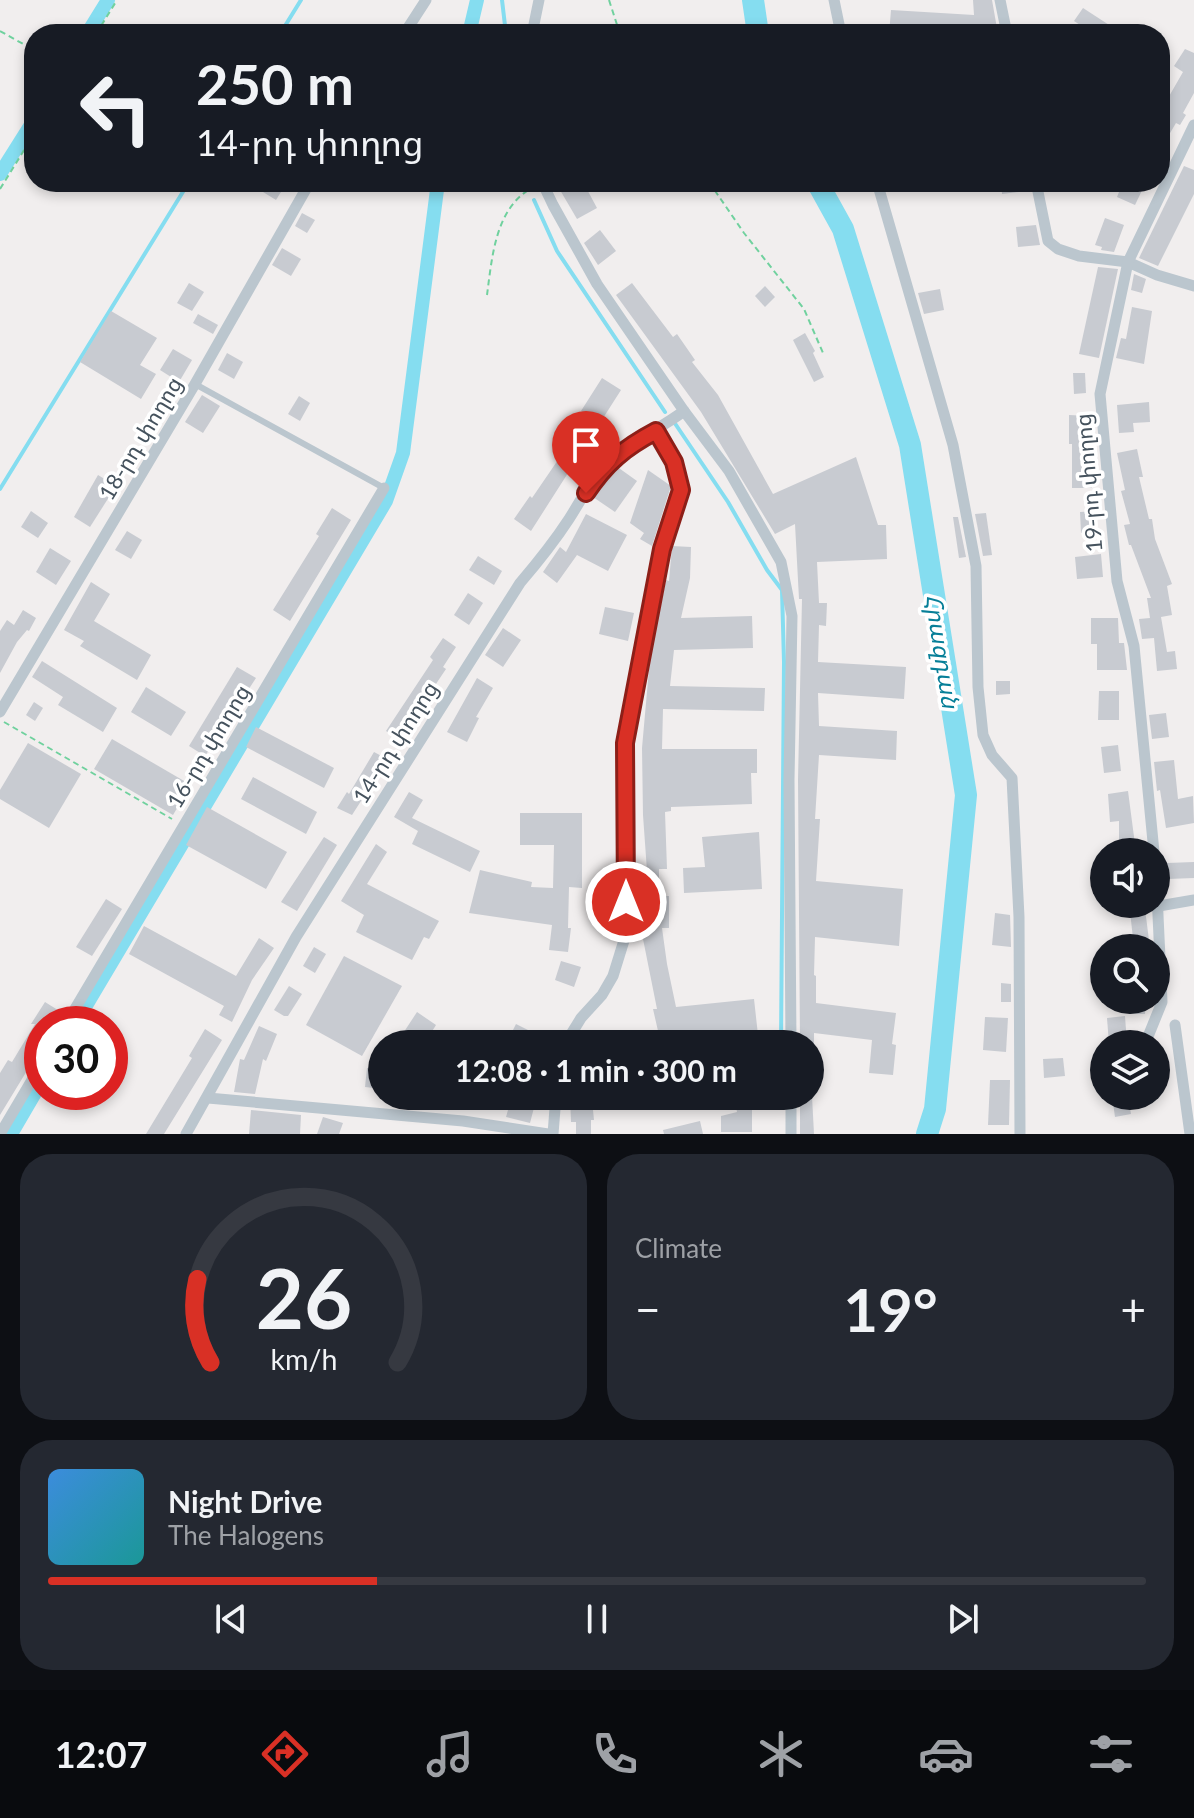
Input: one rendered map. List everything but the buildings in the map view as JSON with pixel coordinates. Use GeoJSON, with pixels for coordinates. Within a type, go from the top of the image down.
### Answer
{"type":"FeatureCollection","features":[{"type":"Feature","properties":{"kind":"street"},"geometry":{"type":"LineString","coordinates":[[410,24],[426,0]]}},
{"type":"Feature","properties":{"kind":"street"},"geometry":{"type":"LineString","coordinates":[[534,24],[539,0]]}},
{"type":"Feature","properties":{"kind":"street"},"geometry":{"type":"LineString","coordinates":[[834,0],[839,24]]}},
{"type":"Feature","properties":{"kind":"street"},"geometry":{"type":"LineString","coordinates":[[1000,0],[1005,24]]}},
{"type":"Feature","properties":{"kind":"street","name":"19-րդ փողոց"},"geometry":{"type":"LineString","coordinates":[[1170,175],[1194,125]]}},
{"type":"Feature","properties":{"kind":"street","name":"18-րդ փողոց"},"geometry":{"type":"LineString","coordinates":[[0,712],[195,384],[304,192]]}},
{"type":"Feature","properties":{"kind":"street"},"geometry":{"type":"LineString","coordinates":[[543,192],[597,284],[729,471],[781,562],[792,616],[789,780],[791,1030]]}},
{"type":"Feature","properties":{"kind":"street"},"geometry":{"type":"LineString","coordinates":[[880,192],[953,445],[960,480],[976,566],[978,687],[983,735],[992,755],[1012,778],[1019,917],[1020,1134]]}},
{"type":"Feature","properties":{"kind":"street"},"geometry":{"type":"LineString","coordinates":[[1038,192],[1048,241],[1058,249],[1079,256],[1128,262],[1194,286]]}},
{"type":"Feature","properties":{"kind":"street","name":"19-րդ փողոց"},"geometry":{"type":"LineString","coordinates":[[1153,838],[1134,646],[1117,581],[1100,394],[1128,262],[1162,192]]}},
{"type":"Feature","properties":{"kind":"street","name":"14-րդ փողոց"},"geometry":{"type":"LineString","coordinates":[[186,1134],[296,937],[520,583],[552,545],[603,467],[632,444],[684,411]]}},
{"type":"Feature","properties":{"kind":"street"},"geometry":{"type":"LineString","coordinates":[[574,1030],[613,976],[626,934],[625,743],[662,549],[681,490],[674,462],[656,431]]}},
{"type":"Feature","properties":{"kind":"street","name":"16-րդ փողոց"},"geometry":{"type":"LineString","coordinates":[[77,1006],[384,488]]}},
{"type":"Feature","properties":{"kind":"street"},"geometry":{"type":"LineString","coordinates":[[1170,904],[1194,900]]}},
{"type":"Feature","properties":{"kind":"street"},"geometry":{"type":"LineString","coordinates":[[1151,1030],[1162,1002],[1159,918]]}},
{"type":"Feature","properties":{"kind":"street"},"geometry":{"type":"LineString","coordinates":[[1175,1025],[1190,1134]]}},
{"type":"Feature","properties":{"kind":"street"},"geometry":{"type":"LineString","coordinates":[[0,1134],[24,1093]]}},
{"type":"Feature","properties":{"kind":"street"},"geometry":{"type":"LineString","coordinates":[[208,1098],[463,1121],[551,1134],[554,1110]]}},
{"type":"Feature","properties":{"kind":"street"},"geometry":{"type":"LineString","coordinates":[[791,1110],[791,1134]]}},
{"type":"Feature","properties":{"kind":"lane"},"geometry":{"type":"LineString","coordinates":[[195,384],[384,488]]}},
{"type":"Feature","properties":{"kind":"path"},"geometry":{"type":"LineString","coordinates":[[102,24],[117,0]]}},
{"type":"Feature","properties":{"kind":"path"},"geometry":{"type":"LineString","coordinates":[[609,0],[617,24]]}},
{"type":"Feature","properties":{"kind":"path"},"geometry":{"type":"LineString","coordinates":[[0,31],[24,44]]}},
{"type":"Feature","properties":{"kind":"path"},"geometry":{"type":"LineString","coordinates":[[0,189],[24,150]]}},
{"type":"Feature","properties":{"kind":"path"},"geometry":{"type":"LineString","coordinates":[[487,295],[493,249],[504,218],[525,192]]}},
{"type":"Feature","properties":{"kind":"path"},"geometry":{"type":"LineString","coordinates":[[716,192],[804,309],[823,353]]}},
{"type":"Feature","properties":{"kind":"path"},"geometry":{"type":"LineString","coordinates":[[0,719],[184,825]]}},
{"type":"Feature","properties":{"kind":"waterway"},"geometry":{"type":"LineString","coordinates":[[93,24],[108,0]]}},
{"type":"Feature","properties":{"kind":"waterway"},"geometry":{"type":"LineString","coordinates":[[286,24],[301,0]]}},
{"type":"Feature","properties":{"kind":"waterway"},"geometry":{"type":"LineString","coordinates":[[471,24],[477,0]]}},
{"type":"Feature","properties":{"kind":"waterway"},"geometry":{"type":"LineString","coordinates":[[502,0],[505,24]]}},
{"type":"Feature","properties":{"kind":"waterway","name":"Հրազդան"},"geometry":{"type":"LineString","coordinates":[[753,0],[757,24]]}},
{"type":"Feature","properties":{"kind":"waterway"},"geometry":{"type":"LineString","coordinates":[[0,174],[24,136]]}},
{"type":"Feature","properties":{"kind":"waterway"},"geometry":{"type":"LineString","coordinates":[[0,489],[183,192]]}},
{"type":"Feature","properties":{"kind":"waterway"},"geometry":{"type":"LineString","coordinates":[[86,1006],[386,501],[403,453],[437,192]]}},
{"type":"Feature","properties":{"kind":"waterway","name":"Հրազդան"},"geometry":{"type":"LineString","coordinates":[[823,192],[843,229],[910,445],[966,795],[935,1109],[927,1134]]}},
{"type":"Feature","properties":{"kind":"waterway"},"geometry":{"type":"LineString","coordinates":[[534,200],[557,251],[665,412]]}},
{"type":"Feature","properties":{"kind":"waterway"},"geometry":{"type":"LineString","coordinates":[[674,422],[782,590],[781,1030]]}},
{"type":"Feature","properties":{"kind":"waterway"},"geometry":{"type":"LineString","coordinates":[[11,1134],[25,1110]]}},
{"type":"Feature","properties":{"kind":"route"},"geometry":{"type":"LineString","coordinates":[[586,493],[603,467],[632,444],[656,431],[674,462],[681,490],[662,549],[625,743],[626,902]]}}]}
